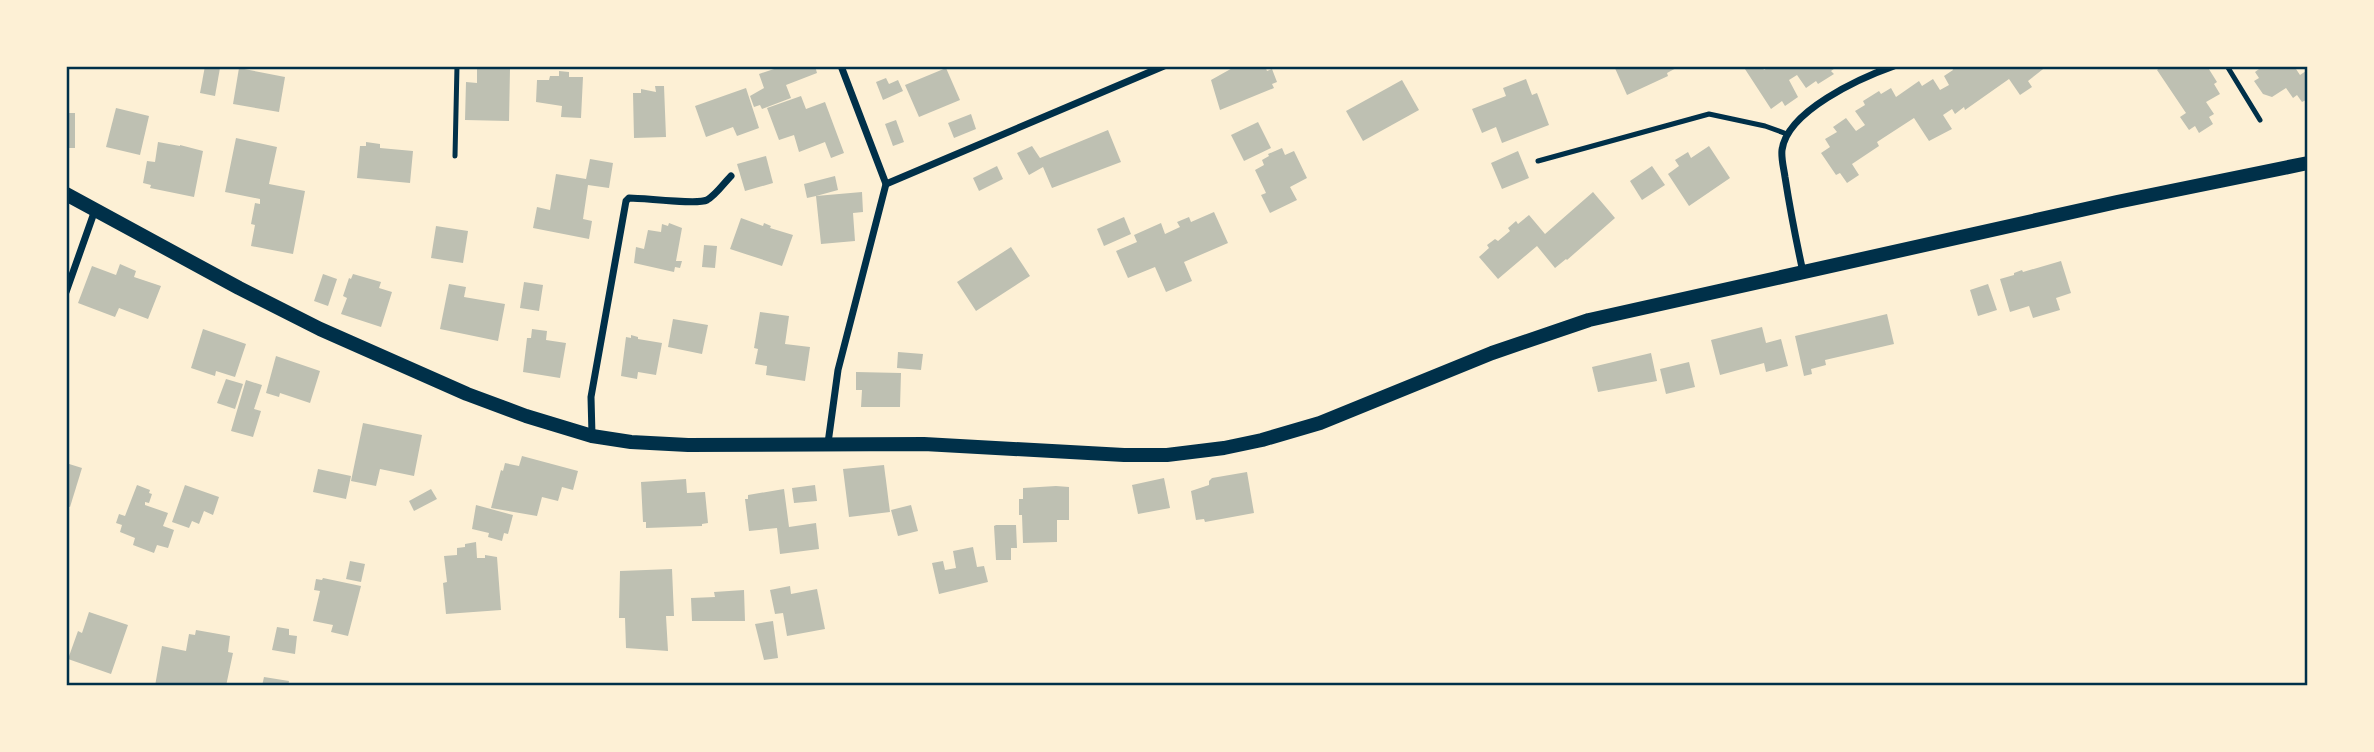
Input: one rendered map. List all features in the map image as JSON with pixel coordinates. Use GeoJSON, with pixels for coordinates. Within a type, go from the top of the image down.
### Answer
{"type":"FeatureCollection","features":[{"type":"Feature","properties":{"kind":"main road"},"geometry":{"type":"LineString","coordinates":[[66,194],[320,329],[467,394],[592,436],[631,442],[688,445],[924,444],[1167,455],[1224,448],[1320,423],[1503,349],[1589,320],[2117,202],[2308,163]]}},
{"type":"Feature","properties":{"kind":"street"},"geometry":{"type":"LineString","coordinates":[[828,443],[838,370],[886,184],[841,66]]}},
{"type":"Feature","properties":{"kind":"street"},"geometry":{"type":"LineString","coordinates":[[886,184],[1164,66]]}},
{"type":"Feature","properties":{"kind":"street"},"geometry":{"type":"LineString","coordinates":[[1804,273],[1791,219],[1782,152],[1787,134],[1819,104],[1854,83],[1894,66]]}},
{"type":"Feature","properties":{"kind":"street"},"geometry":{"type":"LineString","coordinates":[[592,436],[591,397],[626,201],[629,198],[656,198],[698,203],[708,199],[731,176]]}},
{"type":"Feature","properties":{"kind":"street"},"geometry":{"type":"LineString","coordinates":[[66,292],[95,210]]}},
{"type":"Feature","properties":{"kind":"lane"},"geometry":{"type":"LineString","coordinates":[[455,156],[457,66]]}},
{"type":"Feature","properties":{"kind":"lane"},"geometry":{"type":"LineString","coordinates":[[2227,66],[2260,120]]}},
{"type":"Feature","properties":{"kind":"lane"},"geometry":{"type":"LineString","coordinates":[[1538,160],[1709,114],[1765,126],[1787,134]]}},
{"type":"Feature","properties":{"kind":"building"},"geometry":{"type":"Polygon","coordinates":[[[205,66],[220,68],[215,96],[200,93],[205,66]]]}},
{"type":"Feature","properties":{"kind":"building"},"geometry":{"type":"Polygon","coordinates":[[[773,66],[815,66],[817,73],[786,85],[791,98],[762,109],[760,105],[754,107],[750,96],[764,88],[759,74],[774,69],[773,66]]]}},
{"type":"Feature","properties":{"kind":"building"},"geometry":{"type":"Polygon","coordinates":[[[1236,66],[1265,66],[1267,71],[1272,69],[1277,82],[1272,84],[1274,88],[1220,110],[1211,80],[1236,66]]]}},
{"type":"Feature","properties":{"kind":"building"},"geometry":{"type":"Polygon","coordinates":[[[1614,66],[1680,66],[1667,73],[1668,76],[1627,95],[1614,66]]]}},
{"type":"Feature","properties":{"kind":"building"},"geometry":{"type":"Polygon","coordinates":[[[1743,66],[1762,66],[1764,70],[1770,66],[1838,66],[1831,71],[1834,74],[1806,88],[1797,75],[1789,80],[1798,97],[1785,106],[1782,101],[1771,109],[1743,66]]]}},
{"type":"Feature","properties":{"kind":"building"},"geometry":{"type":"Polygon","coordinates":[[[1952,66],[2047,66],[2028,81],[2032,87],[2020,95],[2009,79],[1965,110],[1964,107],[1955,114],[1952,109],[1943,115],[1952,129],[1929,141],[1914,118],[1877,142],[1879,146],[1852,164],[1859,175],[1847,183],[1840,173],[1836,175],[1821,153],[1830,147],[1825,139],[1837,132],[1833,127],[1846,118],[1856,131],[1865,125],[1855,111],[1865,105],[1863,101],[1879,91],[1881,94],[1891,88],[1896,97],[1919,81],[1922,86],[1933,79],[1940,90],[1949,85],[1944,76],[1953,70],[1952,66]]]}},
{"type":"Feature","properties":{"kind":"building"},"geometry":{"type":"Polygon","coordinates":[[[2162,66],[2207,66],[2217,82],[2214,84],[2220,94],[2206,102],[2214,114],[2209,117],[2213,124],[2199,133],[2195,126],[2189,130],[2180,117],[2186,113],[2157,70],[2162,66]]]}},
{"type":"Feature","properties":{"kind":"building"},"geometry":{"type":"Polygon","coordinates":[[[2263,66],[2294,66],[2300,75],[2306,71],[2308,99],[2302,102],[2297,95],[2293,98],[2286,88],[2272,97],[2263,94],[2254,81],[2259,78],[2255,72],[2263,66]]]}},
{"type":"Feature","properties":{"kind":"building"},"geometry":{"type":"Polygon","coordinates":[[[239,68],[285,77],[279,112],[233,104],[239,68]]]}},
{"type":"Feature","properties":{"kind":"building"},"geometry":{"type":"Polygon","coordinates":[[[477,68],[510,69],[509,121],[465,120],[466,82],[477,83],[477,68]]]}},
{"type":"Feature","properties":{"kind":"building"},"geometry":{"type":"Polygon","coordinates":[[[946,68],[960,100],[919,117],[905,85],[946,68]]]}},
{"type":"Feature","properties":{"kind":"building"},"geometry":{"type":"Polygon","coordinates":[[[559,71],[569,72],[569,77],[583,77],[581,118],[561,117],[562,106],[536,102],[537,80],[549,80],[550,76],[559,76],[559,71]]]}},
{"type":"Feature","properties":{"kind":"building"},"geometry":{"type":"Polygon","coordinates":[[[886,78],[889,84],[898,80],[903,91],[883,100],[876,82],[886,78]]]}},
{"type":"Feature","properties":{"kind":"building"},"geometry":{"type":"Polygon","coordinates":[[[1526,79],[1532,95],[1537,93],[1549,125],[1502,143],[1496,127],[1482,133],[1472,109],[1506,96],[1503,88],[1526,79]]]}},
{"type":"Feature","properties":{"kind":"building"},"geometry":{"type":"Polygon","coordinates":[[[1402,80],[1419,110],[1363,141],[1346,111],[1402,80]]]}},
{"type":"Feature","properties":{"kind":"building"},"geometry":{"type":"Polygon","coordinates":[[[655,86],[664,86],[666,137],[634,138],[633,93],[641,93],[641,89],[656,92],[655,86]]]}},
{"type":"Feature","properties":{"kind":"building"},"geometry":{"type":"Polygon","coordinates":[[[746,88],[759,128],[737,136],[733,127],[706,137],[695,106],[746,88]]]}},
{"type":"Feature","properties":{"kind":"building"},"geometry":{"type":"Polygon","coordinates":[[[801,96],[806,109],[825,102],[844,153],[831,158],[825,142],[799,152],[794,135],[779,140],[767,108],[801,96]]]}},
{"type":"Feature","properties":{"kind":"building"},"geometry":{"type":"Polygon","coordinates":[[[116,108],[149,116],[140,155],[106,147],[116,108]]]}},
{"type":"Feature","properties":{"kind":"building"},"geometry":{"type":"Polygon","coordinates":[[[66,113],[75,113],[75,148],[66,148],[66,113]]]}},
{"type":"Feature","properties":{"kind":"building"},"geometry":{"type":"Polygon","coordinates":[[[971,114],[976,129],[954,138],[948,123],[971,114]]]}},
{"type":"Feature","properties":{"kind":"building"},"geometry":{"type":"Polygon","coordinates":[[[896,120],[904,142],[893,146],[885,124],[896,120]]]}},
{"type":"Feature","properties":{"kind":"building"},"geometry":{"type":"Polygon","coordinates":[[[1258,122],[1271,148],[1244,161],[1231,135],[1258,122]]]}},
{"type":"Feature","properties":{"kind":"building"},"geometry":{"type":"Polygon","coordinates":[[[1108,130],[1121,162],[1052,188],[1043,167],[1029,175],[1017,153],[1032,146],[1040,158],[1108,130]]]}},
{"type":"Feature","properties":{"kind":"building"},"geometry":{"type":"Polygon","coordinates":[[[236,138],[277,147],[269,184],[305,191],[293,254],[251,246],[255,203],[260,204],[260,199],[225,192],[236,138]]]}},
{"type":"Feature","properties":{"kind":"building"},"geometry":{"type":"Polygon","coordinates":[[[158,142],[203,151],[194,197],[150,188],[151,185],[143,183],[147,161],[155,162],[158,142]]]}},
{"type":"Feature","properties":{"kind":"building"},"geometry":{"type":"Polygon","coordinates":[[[366,142],[380,144],[380,148],[413,151],[410,183],[357,178],[360,146],[366,146],[366,142]]]}},
{"type":"Feature","properties":{"kind":"building"},"geometry":{"type":"Polygon","coordinates":[[[1709,146],[1730,178],[1689,206],[1668,174],[1679,166],[1675,160],[1688,152],[1691,158],[1709,146]]]}},
{"type":"Feature","properties":{"kind":"building"},"geometry":{"type":"Polygon","coordinates":[[[1282,148],[1285,155],[1294,151],[1307,178],[1290,187],[1297,200],[1270,213],[1261,195],[1266,193],[1255,170],[1264,165],[1262,160],[1269,156],[1268,154],[1282,148]]]}},
{"type":"Feature","properties":{"kind":"building"},"geometry":{"type":"Polygon","coordinates":[[[1518,151],[1529,178],[1502,189],[1491,163],[1518,151]]]}},
{"type":"Feature","properties":{"kind":"building"},"geometry":{"type":"Polygon","coordinates":[[[766,156],[773,183],[745,191],[737,164],[766,156]]]}},
{"type":"Feature","properties":{"kind":"building"},"geometry":{"type":"Polygon","coordinates":[[[590,159],[613,163],[609,188],[588,185],[583,219],[592,221],[589,239],[533,228],[537,207],[550,210],[556,174],[586,179],[590,159]]]}},
{"type":"Feature","properties":{"kind":"building"},"geometry":{"type":"Polygon","coordinates":[[[997,166],[1003,179],[979,191],[973,178],[997,166]]]}},
{"type":"Feature","properties":{"kind":"building"},"geometry":{"type":"Polygon","coordinates":[[[1652,166],[1665,185],[1642,200],[1630,181],[1652,166]]]}},
{"type":"Feature","properties":{"kind":"building"},"geometry":{"type":"Polygon","coordinates":[[[835,176],[838,190],[807,198],[804,184],[835,176]]]}},
{"type":"Feature","properties":{"kind":"building"},"geometry":{"type":"Polygon","coordinates":[[[862,192],[863,212],[853,213],[855,241],[821,244],[816,196],[862,192]]]}},
{"type":"Feature","properties":{"kind":"building"},"geometry":{"type":"Polygon","coordinates":[[[1593,192],[1615,218],[1555,268],[1537,246],[1498,279],[1479,257],[1489,248],[1487,245],[1495,239],[1498,241],[1510,231],[1508,228],[1516,221],[1518,224],[1529,215],[1545,234],[1593,192]]]}},
{"type":"Feature","properties":{"kind":"building"},"geometry":{"type":"Polygon","coordinates":[[[1214,212],[1228,243],[1184,262],[1192,281],[1166,292],[1155,267],[1128,278],[1116,251],[1137,242],[1134,235],[1161,223],[1165,234],[1180,227],[1177,222],[1189,217],[1191,222],[1214,212]]]}},
{"type":"Feature","properties":{"kind":"building"},"geometry":{"type":"Polygon","coordinates":[[[1124,217],[1131,234],[1104,246],[1097,229],[1124,217]]]}},
{"type":"Feature","properties":{"kind":"building"},"geometry":{"type":"Polygon","coordinates":[[[741,218],[763,226],[764,223],[771,226],[770,228],[793,235],[782,266],[730,249],[741,218]]]}},
{"type":"Feature","properties":{"kind":"building"},"geometry":{"type":"Polygon","coordinates":[[[669,223],[682,228],[676,261],[682,261],[680,268],[675,267],[674,272],[634,263],[636,247],[644,249],[648,230],[661,232],[662,224],[668,226],[669,223]]]}},
{"type":"Feature","properties":{"kind":"building"},"geometry":{"type":"Polygon","coordinates":[[[436,226],[468,231],[463,263],[431,258],[436,226]]]}},
{"type":"Feature","properties":{"kind":"building"},"geometry":{"type":"Polygon","coordinates":[[[704,245],[717,246],[715,268],[702,267],[704,245]]]}},
{"type":"Feature","properties":{"kind":"building"},"geometry":{"type":"Polygon","coordinates":[[[1011,247],[1030,276],[976,311],[957,282],[1011,247]]]}},
{"type":"Feature","properties":{"kind":"building"},"geometry":{"type":"Polygon","coordinates":[[[2061,261],[2071,293],[2056,298],[2060,310],[2033,318],[2029,306],[2010,312],[2000,279],[2022,270],[2023,272],[2061,261]]]}},
{"type":"Feature","properties":{"kind":"building"},"geometry":{"type":"Polygon","coordinates":[[[120,264],[136,271],[134,277],[161,286],[148,319],[119,308],[115,317],[78,303],[92,266],[116,275],[120,264]]]}},
{"type":"Feature","properties":{"kind":"building"},"geometry":{"type":"Polygon","coordinates":[[[323,274],[337,279],[328,306],[314,301],[323,274]]]}},
{"type":"Feature","properties":{"kind":"building"},"geometry":{"type":"Polygon","coordinates":[[[353,274],[381,282],[379,288],[392,292],[381,327],[341,314],[347,298],[343,296],[353,274]]]}},
{"type":"Feature","properties":{"kind":"building"},"geometry":{"type":"Polygon","coordinates":[[[524,282],[543,285],[539,311],[520,308],[524,282]]]}},
{"type":"Feature","properties":{"kind":"building"},"geometry":{"type":"Polygon","coordinates":[[[449,284],[466,287],[464,297],[505,304],[498,341],[440,329],[449,284]]]}},
{"type":"Feature","properties":{"kind":"building"},"geometry":{"type":"Polygon","coordinates":[[[1988,284],[1997,310],[1978,316],[1970,290],[1988,284]]]}},
{"type":"Feature","properties":{"kind":"building"},"geometry":{"type":"Polygon","coordinates":[[[760,312],[789,316],[785,344],[810,347],[805,381],[766,375],[767,366],[755,364],[758,349],[754,348],[760,312]]]}},
{"type":"Feature","properties":{"kind":"building"},"geometry":{"type":"Polygon","coordinates":[[[1887,314],[1894,344],[1825,360],[1826,365],[1811,369],[1812,374],[1804,376],[1795,336],[1887,314]]]}},
{"type":"Feature","properties":{"kind":"building"},"geometry":{"type":"Polygon","coordinates":[[[673,319],[708,325],[702,354],[668,347],[673,319]]]}},
{"type":"Feature","properties":{"kind":"building"},"geometry":{"type":"Polygon","coordinates":[[[1762,327],[1766,343],[1781,339],[1788,366],[1766,372],[1764,363],[1720,375],[1711,340],[1762,327]]]}},
{"type":"Feature","properties":{"kind":"building"},"geometry":{"type":"Polygon","coordinates":[[[203,329],[246,344],[235,377],[216,371],[215,376],[191,368],[203,329]]]}},
{"type":"Feature","properties":{"kind":"building"},"geometry":{"type":"Polygon","coordinates":[[[532,329],[547,331],[546,340],[566,343],[560,378],[523,372],[527,338],[531,338],[532,329]]]}},
{"type":"Feature","properties":{"kind":"building"},"geometry":{"type":"Polygon","coordinates":[[[631,335],[638,339],[662,343],[656,375],[638,372],[637,379],[621,376],[626,337],[631,338],[631,335]]]}},
{"type":"Feature","properties":{"kind":"building"},"geometry":{"type":"Polygon","coordinates":[[[898,352],[923,354],[921,370],[897,368],[898,352]]]}},
{"type":"Feature","properties":{"kind":"building"},"geometry":{"type":"Polygon","coordinates":[[[1651,353],[1657,381],[1598,392],[1592,367],[1651,353]]]}},
{"type":"Feature","properties":{"kind":"building"},"geometry":{"type":"Polygon","coordinates":[[[276,356],[320,371],[310,403],[280,393],[279,397],[266,393],[276,356]]]}},
{"type":"Feature","properties":{"kind":"building"},"geometry":{"type":"Polygon","coordinates":[[[1689,362],[1695,387],[1666,394],[1660,369],[1689,362]]]}},
{"type":"Feature","properties":{"kind":"building"},"geometry":{"type":"Polygon","coordinates":[[[856,372],[901,373],[900,407],[861,407],[862,390],[856,390],[856,372]]]}},
{"type":"Feature","properties":{"kind":"building"},"geometry":{"type":"Polygon","coordinates":[[[226,379],[243,384],[235,409],[217,403],[226,379]]]}},
{"type":"Feature","properties":{"kind":"building"},"geometry":{"type":"Polygon","coordinates":[[[246,380],[262,385],[254,409],[261,411],[253,437],[231,431],[246,380]]]}},
{"type":"Feature","properties":{"kind":"building"},"geometry":{"type":"Polygon","coordinates":[[[363,423],[422,435],[414,476],[380,469],[376,486],[351,481],[363,423]]]}},
{"type":"Feature","properties":{"kind":"building"},"geometry":{"type":"Polygon","coordinates":[[[522,456],[578,471],[573,490],[562,487],[558,501],[542,497],[537,516],[491,508],[505,463],[519,466],[522,456]]]}},
{"type":"Feature","properties":{"kind":"building"},"geometry":{"type":"Polygon","coordinates":[[[66,463],[82,468],[70,507],[66,506],[66,463]]]}},
{"type":"Feature","properties":{"kind":"building"},"geometry":{"type":"Polygon","coordinates":[[[884,465],[890,512],[849,517],[843,469],[884,465]]]}},
{"type":"Feature","properties":{"kind":"building"},"geometry":{"type":"Polygon","coordinates":[[[318,469],[351,476],[346,499],[313,492],[318,469]]]}},
{"type":"Feature","properties":{"kind":"building"},"geometry":{"type":"Polygon","coordinates":[[[1247,472],[1254,513],[1205,522],[1204,519],[1196,520],[1191,491],[1209,485],[1212,478],[1247,472]]]}},
{"type":"Feature","properties":{"kind":"building"},"geometry":{"type":"Polygon","coordinates":[[[1164,478],[1170,508],[1138,514],[1132,485],[1164,478]]]}},
{"type":"Feature","properties":{"kind":"building"},"geometry":{"type":"Polygon","coordinates":[[[686,479],[687,493],[705,492],[708,523],[702,526],[646,528],[646,522],[643,522],[641,482],[686,479]]]}},
{"type":"Feature","properties":{"kind":"building"},"geometry":{"type":"Polygon","coordinates":[[[137,485],[150,490],[149,493],[152,494],[149,503],[145,502],[145,505],[168,513],[163,526],[174,530],[168,548],[157,545],[154,553],[133,545],[135,538],[120,532],[122,525],[116,523],[119,514],[125,516],[137,485]]]}},
{"type":"Feature","properties":{"kind":"building"},"geometry":{"type":"Polygon","coordinates":[[[185,485],[219,497],[213,515],[204,511],[199,524],[192,521],[189,528],[172,522],[185,485]]]}},
{"type":"Feature","properties":{"kind":"building"},"geometry":{"type":"Polygon","coordinates":[[[815,485],[817,501],[794,503],[792,488],[815,485]]]}},
{"type":"Feature","properties":{"kind":"building"},"geometry":{"type":"Polygon","coordinates":[[[1069,487],[1069,520],[1057,520],[1057,542],[1023,543],[1019,499],[1023,499],[1023,488],[1069,487]]]}},
{"type":"Feature","properties":{"kind":"building"},"geometry":{"type":"Polygon","coordinates":[[[431,489],[437,499],[414,511],[409,501],[431,489]]]}},
{"type":"Feature","properties":{"kind":"building"},"geometry":{"type":"Polygon","coordinates":[[[784,489],[789,527],[816,523],[819,549],[780,554],[777,528],[749,531],[745,499],[748,499],[748,495],[784,489]]]}},
{"type":"Feature","properties":{"kind":"building"},"geometry":{"type":"Polygon","coordinates":[[[476,505],[513,515],[508,534],[504,533],[502,541],[488,537],[489,533],[472,529],[476,505]]]}},
{"type":"Feature","properties":{"kind":"building"},"geometry":{"type":"Polygon","coordinates":[[[911,505],[918,531],[898,536],[891,510],[911,505]]]}},
{"type":"Feature","properties":{"kind":"building"},"geometry":{"type":"Polygon","coordinates":[[[996,525],[1016,525],[1017,548],[1011,548],[1011,560],[996,560],[996,525]]]}},
{"type":"Feature","properties":{"kind":"building"},"geometry":{"type":"Polygon","coordinates":[[[476,542],[477,558],[485,558],[485,555],[497,557],[501,610],[446,614],[443,583],[447,582],[444,556],[457,555],[457,548],[476,542]]]}},
{"type":"Feature","properties":{"kind":"building"},"geometry":{"type":"Polygon","coordinates":[[[973,547],[977,567],[984,566],[988,582],[939,594],[932,563],[943,561],[945,570],[956,568],[953,551],[973,547]]]}},
{"type":"Feature","properties":{"kind":"building"},"geometry":{"type":"Polygon","coordinates":[[[350,561],[365,564],[361,582],[346,579],[350,561]]]}},
{"type":"Feature","properties":{"kind":"building"},"geometry":{"type":"Polygon","coordinates":[[[672,569],[674,616],[666,616],[668,651],[626,648],[625,618],[619,618],[620,571],[672,569]]]}},
{"type":"Feature","properties":{"kind":"building"},"geometry":{"type":"Polygon","coordinates":[[[316,579],[361,586],[348,636],[331,632],[333,625],[313,621],[320,591],[314,590],[316,579]]]}},
{"type":"Feature","properties":{"kind":"building"},"geometry":{"type":"Polygon","coordinates":[[[790,586],[791,594],[817,589],[825,629],[787,636],[783,613],[775,614],[770,590],[790,586]]]}},
{"type":"Feature","properties":{"kind":"building"},"geometry":{"type":"Polygon","coordinates":[[[744,590],[745,621],[692,621],[691,598],[715,597],[714,592],[744,590]]]}},
{"type":"Feature","properties":{"kind":"building"},"geometry":{"type":"Polygon","coordinates":[[[89,612],[128,625],[111,674],[68,659],[78,631],[82,633],[89,612]]]}},
{"type":"Feature","properties":{"kind":"building"},"geometry":{"type":"Polygon","coordinates":[[[773,621],[778,658],[764,660],[755,624],[773,621]]]}},
{"type":"Feature","properties":{"kind":"building"},"geometry":{"type":"Polygon","coordinates":[[[277,627],[289,629],[289,635],[297,636],[295,654],[272,650],[277,627]]]}},
{"type":"Feature","properties":{"kind":"building"},"geometry":{"type":"Polygon","coordinates":[[[196,630],[230,636],[228,652],[233,653],[226,686],[155,686],[162,646],[186,651],[189,634],[195,635],[196,630]]]}},
{"type":"Feature","properties":{"kind":"building"},"geometry":{"type":"Polygon","coordinates":[[[264,677],[289,681],[288,686],[262,686],[264,677]]]}}]}
